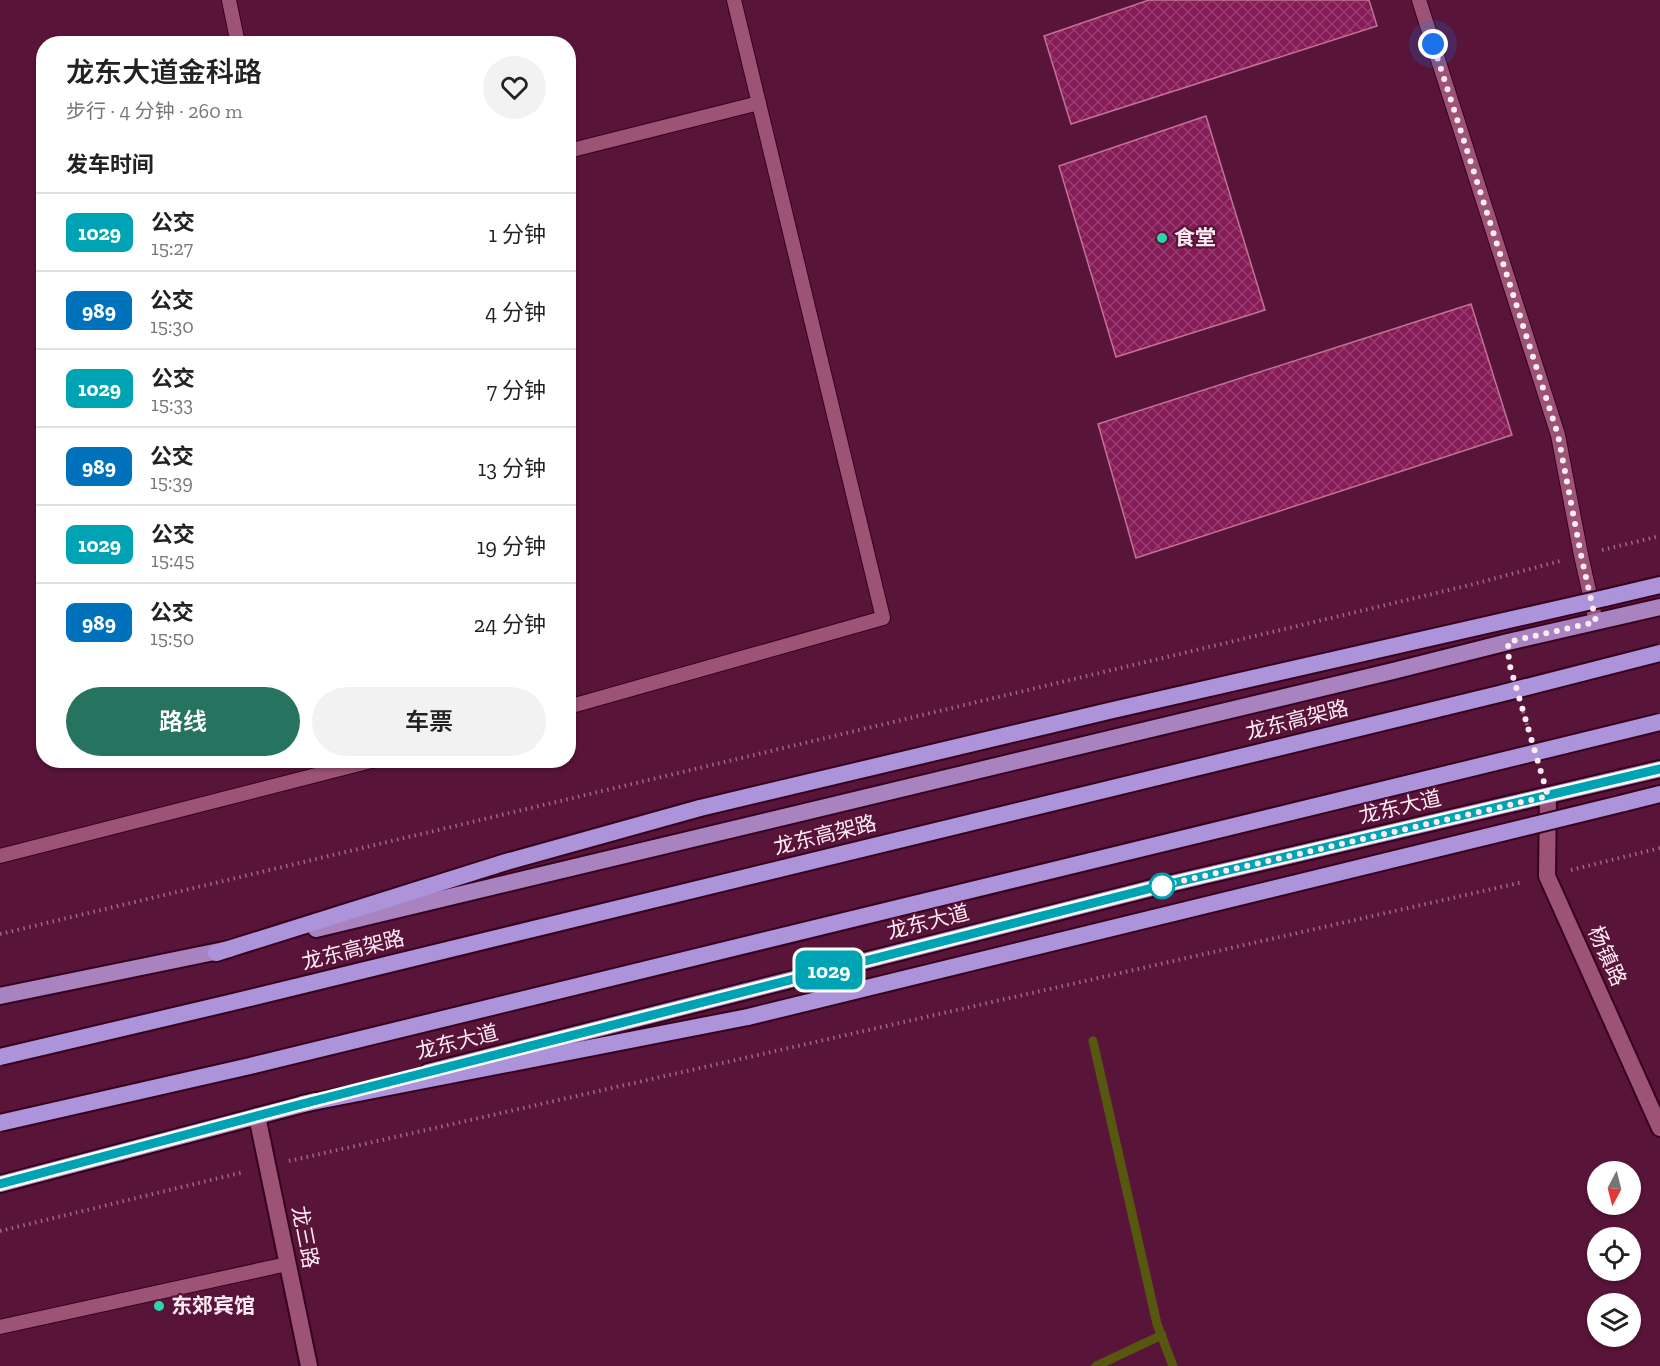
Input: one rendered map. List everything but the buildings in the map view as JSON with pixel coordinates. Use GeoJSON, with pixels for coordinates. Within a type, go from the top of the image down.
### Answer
{"type":"FeatureCollection","features":[{"type":"Feature","properties":{"kind":"highway"},"geometry":{"type":"LineString","coordinates":[[216,952],[506,862],[700,808],[1113,710],[1660,585]]}},
{"type":"Feature","properties":{"kind":"highway","name":"龙东高架路"},"geometry":{"type":"LineString","coordinates":[[0,1057],[392,964],[1476,700],[1660,653]]}},
{"type":"Feature","properties":{"kind":"highway"},"geometry":{"type":"LineString","coordinates":[[0,1123],[250,1066],[1660,722]]}},
{"type":"Feature","properties":{"kind":"highway"},"geometry":{"type":"LineString","coordinates":[[302,1104],[748,1017],[1660,794]]}},
{"type":"Feature","properties":{"kind":"main road"},"geometry":{"type":"LineString","coordinates":[[0,996],[216,952],[1660,607]]}},
{"type":"Feature","properties":{"kind":"main road","name":"龙东大道"},"geometry":{"type":"LineString","coordinates":[[0,1184],[302,1104],[1152,888],[1660,769]]}},
{"type":"Feature","properties":{"kind":"street","name":"杨镇路"},"geometry":{"type":"LineString","coordinates":[[1548,796],[1547,876],[1660,1128]]}},
{"type":"Feature","properties":{"kind":"street","name":"龙三路"},"geometry":{"type":"LineString","coordinates":[[257,1116],[309,1366]]}},
{"type":"Feature","properties":{"kind":"lane"},"geometry":{"type":"LineString","coordinates":[[229,0],[236,36]]}},
{"type":"Feature","properties":{"kind":"lane"},"geometry":{"type":"LineString","coordinates":[[576,705],[883,618],[734,0]]}},
{"type":"Feature","properties":{"kind":"lane"},"geometry":{"type":"LineString","coordinates":[[1419,0],[1558,435],[1596,622]]}},
{"type":"Feature","properties":{"kind":"lane"},"geometry":{"type":"LineString","coordinates":[[576,149],[759,103]]}},
{"type":"Feature","properties":{"kind":"lane"},"geometry":{"type":"LineString","coordinates":[[0,856],[344,768]]}},
{"type":"Feature","properties":{"kind":"lane"},"geometry":{"type":"LineString","coordinates":[[0,1328],[287,1264]]}},
{"type":"Feature","properties":{"kind":"path"},"geometry":{"type":"LineString","coordinates":[[0,934],[1458,588],[1660,536]]}},
{"type":"Feature","properties":{"kind":"path"},"geometry":{"type":"LineString","coordinates":[[1522,707],[1532,741]]}},
{"type":"Feature","properties":{"kind":"path"},"geometry":{"type":"LineString","coordinates":[[0,1231],[268,1166],[1547,876],[1660,848]]}},
{"type":"Feature","properties":{"kind":"waterway"},"geometry":{"type":"LineString","coordinates":[[1093,1041],[1157,1324],[1173,1366]]}},
{"type":"Feature","properties":{"kind":"waterway"},"geometry":{"type":"LineString","coordinates":[[1096,1366],[1162,1335]]}},
{"type":"Feature","properties":{"kind":"bus line","name":"1029"},"geometry":{"type":"LineString","coordinates":[[0,1184],[302,1104],[1152,888],[1660,769]]}},
{"type":"Feature","properties":{"kind":"place","name":"食堂"},"geometry":{"type":"Point","coordinates":[1162,238]}},
{"type":"Feature","properties":{"kind":"place","name":"东郊宾馆"},"geometry":{"type":"Point","coordinates":[159,1306]}},
{"type":"Feature","properties":{"kind":"route"},"geometry":{"type":"LineString","coordinates":[[1162,886],[1152,888],[1548,796],[1509,663],[1508,642],[1596,622],[1558,435],[1433,44]]}}]}
